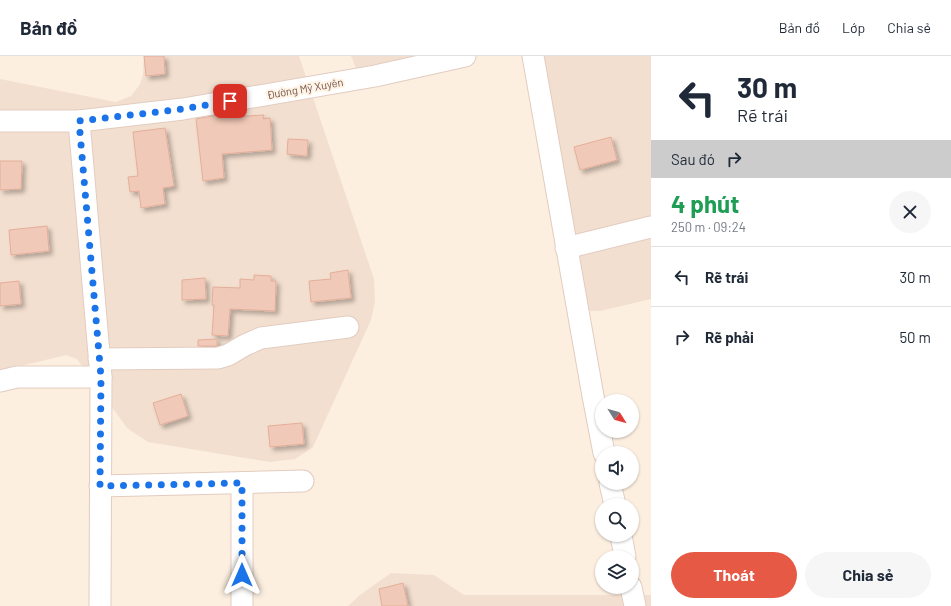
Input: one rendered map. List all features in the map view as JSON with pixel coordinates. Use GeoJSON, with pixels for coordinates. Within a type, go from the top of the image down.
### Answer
{"type":"FeatureCollection","features":[{"type":"Feature","properties":{"kind":"street","name":"Đường Mỹ Xuyên"},"geometry":{"type":"LineString","coordinates":[[0,121],[79,121],[183,109],[375,76],[465,56]]}},
{"type":"Feature","properties":{"kind":"street"},"geometry":{"type":"LineString","coordinates":[[532,56],[603,446]]}},
{"type":"Feature","properties":{"kind":"street"},"geometry":{"type":"LineString","coordinates":[[79,121],[100,368],[100,606]]}},
{"type":"Feature","properties":{"kind":"street"},"geometry":{"type":"LineString","coordinates":[[566,248],[651,226]]}},
{"type":"Feature","properties":{"kind":"street"},"geometry":{"type":"LineString","coordinates":[[0,380],[100,368],[218,358],[228,355],[261,338],[348,326]]}},
{"type":"Feature","properties":{"kind":"street"},"geometry":{"type":"LineString","coordinates":[[100,486],[303,481]]}},
{"type":"Feature","properties":{"kind":"street"},"geometry":{"type":"LineString","coordinates":[[242,483],[242,606]]}},
{"type":"Feature","properties":{"kind":"street"},"geometry":{"type":"LineString","coordinates":[[632,594],[635,606]]}},
{"type":"Feature","properties":{"kind":"shaded area"},"geometry":{"type":"Polygon","coordinates":[[[144,56],[299,56],[374,279],[375,302],[371,320],[313,447],[295,459],[270,462],[148,442],[127,428],[77,359],[66,355],[0,371],[0,79],[116,102],[131,96],[140,84],[143,75],[144,56]]]}},
{"type":"Feature","properties":{"kind":"shaded area"},"geometry":{"type":"Polygon","coordinates":[[[351,56],[433,56],[362,71],[356,68],[351,56]]]}},
{"type":"Feature","properties":{"kind":"shaded area"},"geometry":{"type":"Polygon","coordinates":[[[536,56],[651,56],[651,299],[600,311],[591,311],[585,308],[536,56]]]}},
{"type":"Feature","properties":{"kind":"shaded area"},"geometry":{"type":"Polygon","coordinates":[[[391,573],[434,575],[464,595],[651,595],[651,606],[348,606],[360,595],[391,573]]]}},
{"type":"Feature","properties":{"kind":"building"},"geometry":{"type":"Polygon","coordinates":[[[144,56],[164,56],[165,74],[146,76],[144,56]]]}},
{"type":"Feature","properties":{"kind":"building"},"geometry":{"type":"Polygon","coordinates":[[[217,115],[218,118],[264,115],[263,119],[270,118],[272,150],[222,154],[224,178],[203,181],[196,119],[217,115]]]}},
{"type":"Feature","properties":{"kind":"building"},"geometry":{"type":"Polygon","coordinates":[[[165,128],[174,186],[163,188],[165,204],[141,208],[139,191],[130,192],[128,177],[138,176],[133,132],[165,128]]]}},
{"type":"Feature","properties":{"kind":"building"},"geometry":{"type":"Polygon","coordinates":[[[611,137],[617,160],[580,170],[574,147],[611,137]]]}},
{"type":"Feature","properties":{"kind":"building"},"geometry":{"type":"Polygon","coordinates":[[[288,139],[308,140],[307,156],[287,154],[288,139]]]}},
{"type":"Feature","properties":{"kind":"building"},"geometry":{"type":"Polygon","coordinates":[[[0,161],[22,161],[21,189],[0,190],[0,161]]]}},
{"type":"Feature","properties":{"kind":"building"},"geometry":{"type":"Polygon","coordinates":[[[47,226],[49,251],[11,255],[9,230],[47,226]]]}},
{"type":"Feature","properties":{"kind":"building"},"geometry":{"type":"Polygon","coordinates":[[[348,270],[351,298],[311,302],[309,281],[331,279],[330,273],[348,270]]]}},
{"type":"Feature","properties":{"kind":"building"},"geometry":{"type":"Polygon","coordinates":[[[254,275],[271,276],[271,281],[276,281],[275,311],[230,309],[228,336],[212,335],[214,305],[212,305],[213,287],[240,288],[240,279],[254,280],[254,275]]]}},
{"type":"Feature","properties":{"kind":"building"},"geometry":{"type":"Polygon","coordinates":[[[205,278],[206,299],[182,300],[182,280],[205,278]]]}},
{"type":"Feature","properties":{"kind":"building"},"geometry":{"type":"Polygon","coordinates":[[[19,281],[21,304],[0,306],[0,283],[19,281]]]}},
{"type":"Feature","properties":{"kind":"building"},"geometry":{"type":"Polygon","coordinates":[[[217,339],[217,346],[198,346],[198,340],[217,339]]]}},
{"type":"Feature","properties":{"kind":"building"},"geometry":{"type":"Polygon","coordinates":[[[181,394],[188,416],[160,425],[153,403],[181,394]]]}},
{"type":"Feature","properties":{"kind":"building"},"geometry":{"type":"Polygon","coordinates":[[[302,423],[304,444],[270,447],[268,426],[302,423]]]}},
{"type":"Feature","properties":{"kind":"building"},"geometry":{"type":"Polygon","coordinates":[[[403,583],[408,606],[382,606],[379,589],[403,583]]]}},
{"type":"Feature","properties":{"kind":"route"},"geometry":{"type":"LineString","coordinates":[[230,101],[183,109],[79,121],[101,377],[100,486],[242,483],[242,575]]}}]}
